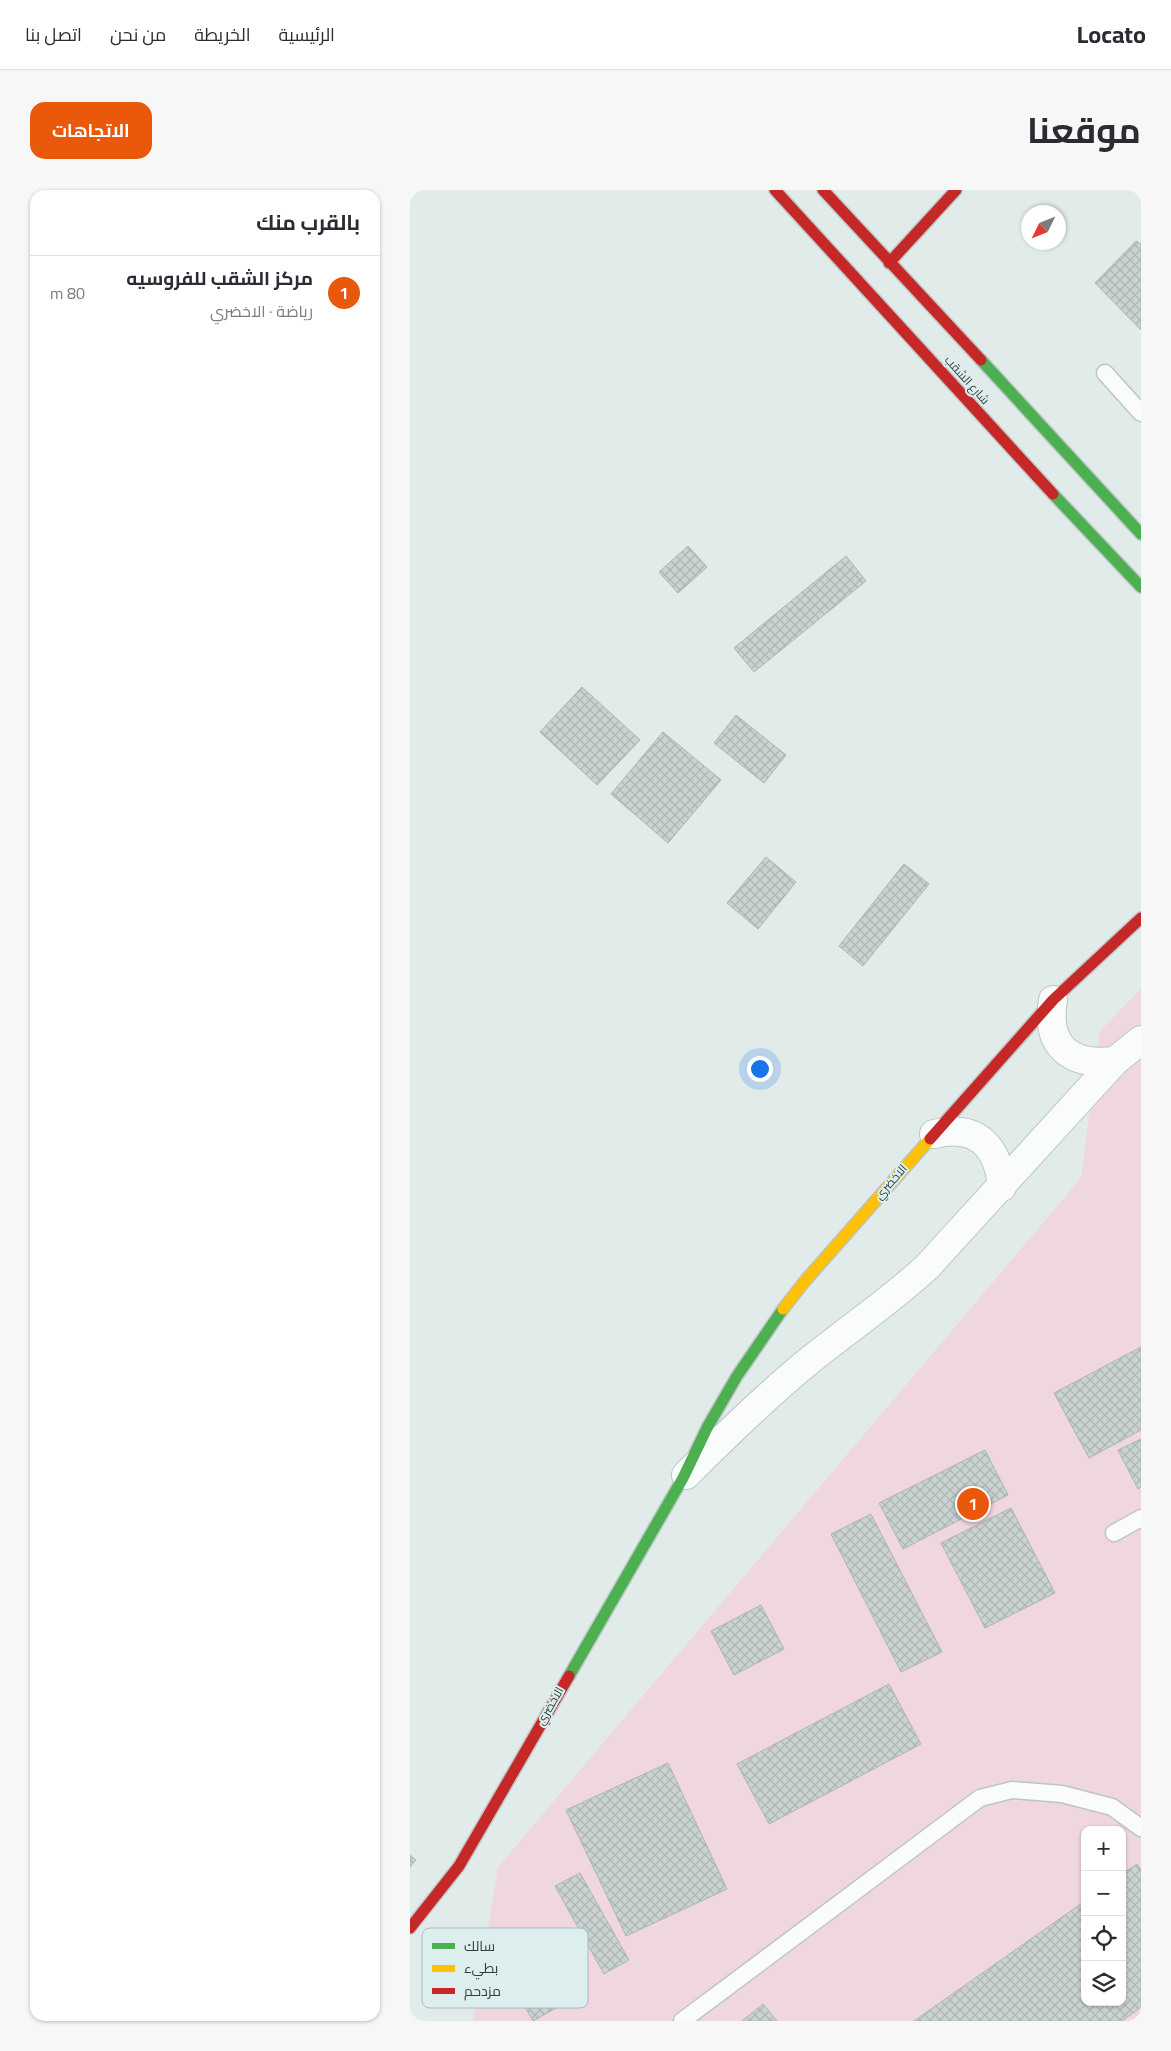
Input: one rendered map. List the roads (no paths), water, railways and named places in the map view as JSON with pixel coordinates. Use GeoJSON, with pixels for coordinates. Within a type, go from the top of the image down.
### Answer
{"type":"FeatureCollection","features":[{"type":"Feature","properties":{"kind":"street","name":"شارع الشقب"},"geometry":{"type":"LineString","coordinates":[[775,190],[1092,537],[1141,587]]}},
{"type":"Feature","properties":{"kind":"street","name":"شارع الشقب"},"geometry":{"type":"LineString","coordinates":[[823,190],[1141,534]]}},
{"type":"Feature","properties":{"kind":"street"},"geometry":{"type":"LineString","coordinates":[[889,263],[956,190]]}},
{"type":"Feature","properties":{"kind":"street","name":"الاخضري"},"geometry":{"type":"LineString","coordinates":[[410,1928],[458,1866],[683,1478],[713,1418],[737,1376],[770,1327],[804,1282],[1053,1000],[1141,918]]}},
{"type":"Feature","properties":{"kind":"street"},"geometry":{"type":"LineString","coordinates":[[1053,1000],[1050,1018],[1054,1035],[1064,1050],[1079,1060],[1096,1064],[1115,1061]]}},
{"type":"Feature","properties":{"kind":"street","name":"الاخضري"},"geometry":{"type":"LineString","coordinates":[[683,1478],[763,1400],[805,1364],[902,1290],[950,1244],[1115,1061],[1141,1040]]}},
{"type":"Feature","properties":{"kind":"street"},"geometry":{"type":"LineString","coordinates":[[934,1134],[963,1131],[976,1137],[988,1146],[996,1158],[1002,1187]]}},
{"type":"Feature","properties":{"kind":"lane"},"geometry":{"type":"LineString","coordinates":[[1104,373],[1141,413]]}},
{"type":"Feature","properties":{"kind":"lane"},"geometry":{"type":"LineString","coordinates":[[1114,1533],[1141,1518]]}},
{"type":"Feature","properties":{"kind":"lane"},"geometry":{"type":"LineString","coordinates":[[682,2021],[980,1798],[1012,1790],[1062,1794],[1112,1807],[1141,1828]]}},
{"type":"Feature","properties":{"kind":"place","name":"مركز الشقب للفروسيه"},"geometry":{"type":"Point","coordinates":[973,1504]}}]}
